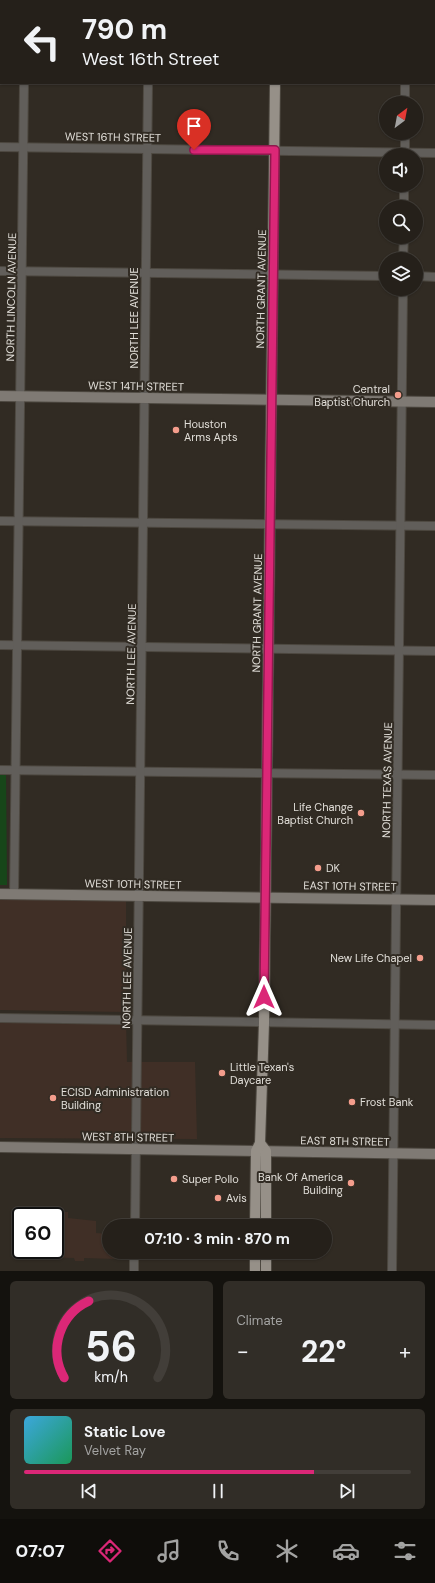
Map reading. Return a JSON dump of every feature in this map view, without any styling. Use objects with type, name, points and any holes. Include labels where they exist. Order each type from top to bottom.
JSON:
[{"type":"main road","name":"NORTH GRANT AVENUE","points":[[255,1219],[260,1148],[264,1023],[275,84]]},
{"type":"main road","name":"NORTH GRANT AVENUE","points":[[260,1148],[265,1219]]},
{"type":"main road","points":[[255,1259],[255,1271]]},
{"type":"main road","points":[[266,1259],[266,1271]]},
{"type":"street","name":"NORTH LINCOLN AVENUE","points":[[14,894],[24,84]]},
{"type":"street","name":"NORTH LEE AVENUE","points":[[135,1219],[148,84]]},
{"type":"street","points":[[405,84],[405,96]]},
{"type":"street","name":"WEST 16TH STREET","points":[[0,147],[275,150],[379,153]]},
{"type":"street","name":"WEST 16TH STREET","points":[[423,153],[435,152]]},
{"type":"street","points":[[0,271],[379,276]]},
{"type":"street","points":[[423,276],[435,277]]},
{"type":"street","name":"NORTH TEXAS AVENUE","points":[[392,1271],[403,296]]},
{"type":"street","name":"WEST 14TH STREET","points":[[0,396],[435,402]]},
{"type":"street","points":[[0,521],[435,526]]},
{"type":"street","points":[[0,645],[435,651]]},
{"type":"street","points":[[0,770],[435,775]]},
{"type":"street","name":"WEST 10TH STREET","points":[[0,894],[139,897],[265,897]]},
{"type":"street","name":"EAST 10TH STREET","points":[[265,897],[435,900]]},
{"type":"street","points":[[0,1018],[435,1025]]},
{"type":"street","name":"WEST 8TH STREET","points":[[0,1147],[136,1149],[260,1148]]},
{"type":"street","name":"EAST 8TH STREET","points":[[260,1148],[393,1154],[435,1154]]},
{"type":"street","points":[[134,1259],[134,1271]]},
{"type":"shaded area","points":[[0,898],[126,900],[126,1012],[0,1010]]},
{"type":"shaded area","points":[[0,1021],[126,1022],[127,1062],[195,1062],[197,1139],[0,1138]]},
{"type":"shaded area","points":[[64,1212],[68,1212],[68,1218],[96,1221],[96,1233],[102,1233],[102,1259],[84,1258],[84,1261],[75,1261],[74,1258],[64,1258]]},
{"type":"green space","points":[[0,772],[6,772],[7,885],[0,885]]},
{"type":"place","name":"Central Baptist Church","points":[[398,395]]},
{"type":"place","name":"Houston Arms Apts","points":[[176,430]]},
{"type":"place","name":"Life Change Baptist Church","points":[[361,813]]},
{"type":"place","name":"DK","points":[[318,868]]},
{"type":"place","name":"New Life Chapel","points":[[420,958]]},
{"type":"place","name":"Little Texan's Daycare","points":[[222,1073]]},
{"type":"place","name":"ECISD Administration Building","points":[[53,1098]]},
{"type":"place","name":"Frost Bank","points":[[352,1102]]},
{"type":"place","name":"Super Pollo","points":[[174,1179]]},
{"type":"place","name":"Bank Of America Building","points":[[351,1183]]},
{"type":"place","name":"Avis","points":[[218,1198]]},
{"type":"route","points":[[194,150],[275,150],[264,997]]}]
